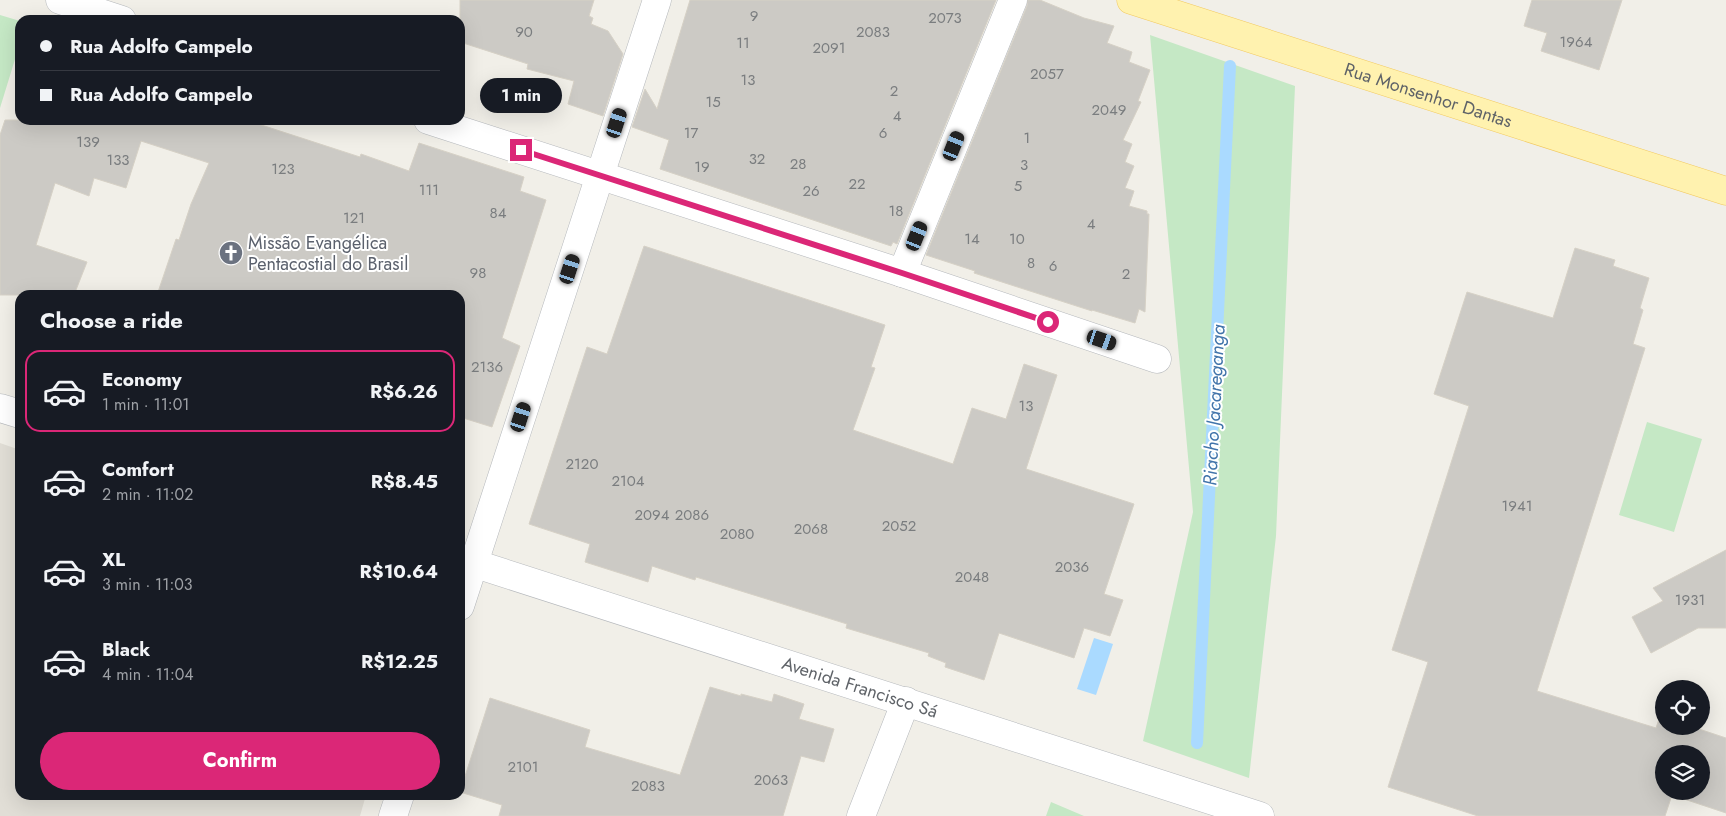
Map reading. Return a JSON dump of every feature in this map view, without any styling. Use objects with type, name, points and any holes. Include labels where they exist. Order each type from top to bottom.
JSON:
[{"type":"main road","name":"Rua Monsenhor Dantas","points":[[1131,0],[1726,191]]},
{"type":"street","points":[[60,0],[106,15]]},
{"type":"street","points":[[465,574],[467,561],[600,176],[657,0]]},
{"type":"street","points":[[902,273],[1013,0]]},
{"type":"street","points":[[443,125],[902,273],[1157,359]]},
{"type":"street","points":[[0,408],[15,412]]},
{"type":"street","name":"Avenida Francisco Sá","points":[[467,561],[1260,816]]},
{"type":"street","points":[[862,816],[906,702]]},
{"type":"street","points":[[393,816],[398,800]]},
{"type":"shaded area","points":[[0,443],[15,448],[15,800],[365,800],[360,816],[0,816]]},
{"type":"green space","points":[[0,15],[15,20],[15,59],[0,108]]},
{"type":"green space","points":[[1150,35],[1295,86],[1276,536],[1249,778],[1143,741],[1193,512]]},
{"type":"green space","points":[[1647,422],[1702,439],[1674,532],[1619,515]]},
{"type":"green space","points":[[1051,802],[1084,816],[1046,816]]},
{"type":"water","points":[[1094,638],[1113,644],[1096,695],[1077,689]]},
{"type":"building","points":[[460,0],[594,0],[589,16],[593,18],[591,24],[608,31],[623,54],[603,116],[568,104],[574,81],[527,69],[528,64],[465,44],[465,15],[460,15]]},
{"type":"building","points":[[690,0],[996,0],[897,244],[893,242],[891,246],[660,169],[669,140],[632,127],[645,89],[657,109]]},
{"type":"building","points":[[1028,0],[1040,0],[1084,18],[1114,26],[1107,43],[1132,52],[1129,62],[1150,70],[1138,101],[1141,102],[1123,140],[1132,144],[1125,162],[1134,166],[1125,188],[1134,191],[1129,206],[1147,211],[1147,214],[1149,214],[1145,312],[1139,309],[1135,323],[974,273],[975,271],[926,255]]},
{"type":"building","points":[[1532,0],[1622,0],[1599,70],[1541,51],[1547,33],[1524,26]]},
{"type":"building","points":[[5,120],[15,120],[15,125],[261,125],[360,157],[361,154],[409,171],[419,143],[524,177],[520,191],[546,200],[502,338],[520,346],[492,427],[465,419],[465,290],[159,290],[176,239],[179,240],[191,204],[209,163],[141,141],[126,188],[94,178],[89,196],[55,183],[36,245],[87,262],[76,290],[15,290],[15,295],[0,295],[0,135]]},
{"type":"building","points":[[644,246],[885,325],[871,367],[875,368],[853,430],[953,464],[972,408],[1006,419],[1024,364],[1057,375],[1026,469],[1134,504],[1104,594],[1123,600],[1110,636],[1084,628],[1074,658],[999,633],[984,680],[945,667],[946,663],[928,656],[929,653],[846,628],[847,624],[696,577],[695,580],[652,566],[648,582],[585,562],[590,544],[529,524],[587,347],[607,354]]},
{"type":"building","points":[[1575,248],[1615,260],[1613,266],[1649,278],[1640,308],[1643,310],[1633,344],[1645,348],[1537,691],[1655,728],[1655,735],[1710,735],[1710,733],[1726,738],[1726,813],[1687,800],[1710,800],[1710,745],[1655,745],[1655,800],[1670,800],[1665,816],[1478,816],[1388,787],[1428,662],[1392,650],[1469,406],[1434,394],[1467,292],[1553,318]]},
{"type":"building","points":[[1726,550],[1726,628],[1698,628],[1651,653],[1632,617],[1663,601],[1653,588]]},
{"type":"building","points":[[710,687],[772,702],[774,694],[804,704],[799,719],[834,729],[824,762],[801,756],[783,816],[499,816],[502,805],[465,794],[465,776],[490,698],[590,730],[585,747],[680,775]]},
{"type":"waterway","name":"Riacho Jacareganga","points":[[1197,743],[1230,66]]},
{"type":"place","name":"Missão Evangélica Pentacostial do Brasil","points":[[231,253]]},
{"type":"route","points":[[521,150],[1048,322]]}]
